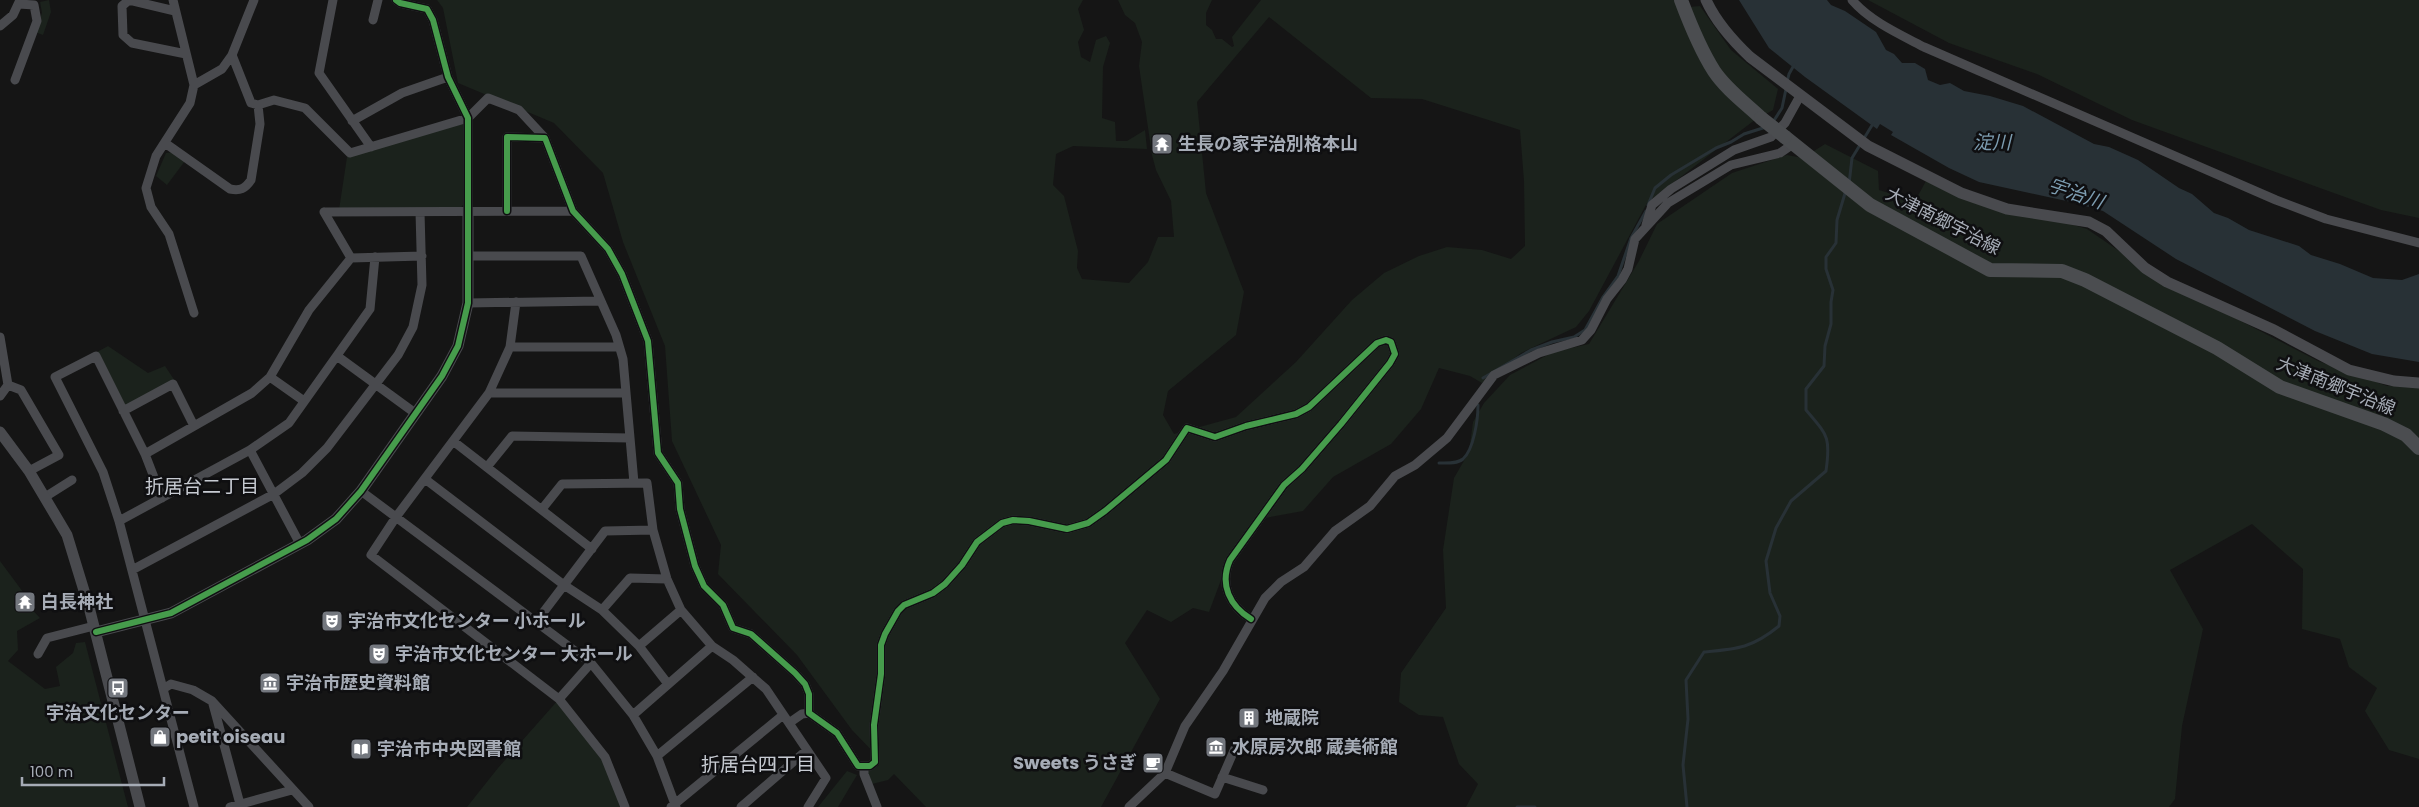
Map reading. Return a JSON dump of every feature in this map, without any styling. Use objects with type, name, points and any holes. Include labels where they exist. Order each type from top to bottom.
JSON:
[{"type":"main road","name":"大津南郷宇治線","points":[[1681,0],[1693,30],[1714,71],[1728,88],[1761,118],[1860,197],[1897,221],[1990,270],[2062,271],[2085,280],[2218,348],[2280,387],[2384,424],[2406,435],[2419,448]]},
{"type":"street","points":[[175,11],[129,0],[122,6],[123,36],[132,43],[186,54]]},
{"type":"street","points":[[173,0],[194,85],[190,103],[156,156],[146,188],[151,207],[169,234],[194,313]]},
{"type":"street","points":[[194,85],[222,70],[232,55],[254,0]]},
{"type":"street","points":[[333,0],[319,73],[370,147]]},
{"type":"street","points":[[373,20],[378,0]]},
{"type":"street","points":[[38,654],[47,638],[172,613],[300,544],[336,519],[361,491],[442,376],[458,346],[468,303],[468,118],[448,77],[433,20],[427,9],[400,3],[396,0]]},
{"type":"street","points":[[1706,0],[1712,12],[1733,41],[1779,80],[1868,146],[1961,193],[2007,209],[2088,222],[2106,231],[2145,268],[2167,282],[2274,330],[2349,370],[2394,381],[2419,383]]},
{"type":"street","points":[[1852,0],[1859,8],[1889,28],[1924,47],[2276,200],[2326,219],[2419,243]]},
{"type":"street","points":[[0,26],[13,15],[20,2],[34,5],[38,21],[15,80]]},
{"type":"street","points":[[232,55],[251,103],[258,105],[274,100],[305,108],[350,153],[468,118],[488,98],[519,110],[545,138],[573,212],[608,248],[622,274],[648,341],[658,453],[678,483],[680,509],[696,566],[704,586],[723,605],[733,628],[751,634],[805,684],[809,694],[809,713]]},
{"type":"street","points":[[352,120],[402,93],[448,77]]},
{"type":"street","points":[[1646,226],[1652,204],[1671,189],[1734,150],[1763,141],[1776,134],[1785,123],[1796,93]]},
{"type":"street","points":[[165,143],[230,189],[238,191],[246,188],[251,180],[260,124],[258,105]]},
{"type":"street","points":[[507,211],[507,137],[545,138]]},
{"type":"street","points":[[1129,807],[1165,773],[1185,726],[1223,671],[1251,619],[1265,598],[1281,582],[1304,567],[1335,531],[1370,506],[1395,476],[1415,465],[1447,438],[1494,375],[1539,353],[1582,340],[1591,330],[1607,299],[1628,269],[1636,239],[1668,203],[1732,166],[1780,153],[1789,141]]},
{"type":"street","points":[[351,258],[324,212],[573,212]]},
{"type":"street","points":[[132,570],[274,494],[302,473],[327,448],[398,355],[413,327],[422,285],[420,212]]},
{"type":"street","points":[[145,454],[252,393],[270,377],[309,310],[351,258],[422,256]]},
{"type":"street","points":[[468,256],[581,256],[620,347],[623,359],[634,483]]},
{"type":"street","points":[[119,521],[250,450],[289,423],[370,309],[376,257]]},
{"type":"street","points":[[468,303],[600,301]]},
{"type":"street","points":[[516,302],[510,347],[489,393],[396,517],[372,555],[559,699],[605,756],[625,807]]},
{"type":"street","points":[[0,337],[8,385],[0,396]]},
{"type":"street","points":[[788,723],[802,714],[809,713],[837,733],[858,766],[864,767],[875,762],[874,724],[881,674],[881,645],[885,634],[904,605],[933,593],[945,584],[984,535],[1002,523],[1013,520],[1067,529],[1088,522],[1105,511],[1166,460],[1187,428],[1215,437],[1246,426],[1296,414],[1309,407],[1377,343],[1386,340],[1391,342],[1395,347],[1395,354],[1390,363],[1302,469],[1284,485],[1230,560],[1226,569],[1228,598],[1238,611],[1251,619]]},
{"type":"street","points":[[510,347],[620,347]]},
{"type":"street","points":[[162,498],[145,454],[96,356],[55,377],[102,472],[119,521],[194,807]]},
{"type":"street","points":[[337,356],[416,413]]},
{"type":"street","points":[[270,377],[304,401]]},
{"type":"street","points":[[123,411],[173,384],[194,426]]},
{"type":"street","points":[[8,385],[21,390],[59,455],[29,471]]},
{"type":"street","points":[[489,393],[626,393]]},
{"type":"street","points":[[0,432],[29,471],[67,535],[95,629],[140,807]]},
{"type":"street","points":[[486,467],[512,436],[630,438]]},
{"type":"street","points":[[453,441],[592,549]]},
{"type":"street","points":[[250,450],[300,544]]},
{"type":"street","points":[[425,479],[564,585],[602,610],[639,646],[668,684]]},
{"type":"street","points":[[45,498],[72,480]]},
{"type":"street","points":[[542,509],[562,484],[647,483],[653,530],[667,579],[681,610],[712,646],[766,689],[826,778],[808,807]]},
{"type":"street","points":[[361,491],[591,663],[633,715],[657,756],[674,806],[783,715]]},
{"type":"street","points":[[536,622],[606,531],[653,530]]},
{"type":"street","points":[[602,610],[630,578],[667,579]]},
{"type":"street","points":[[639,646],[681,610]]},
{"type":"street","points":[[633,715],[712,646]]},
{"type":"street","points":[[559,699],[591,663]]},
{"type":"street","points":[[657,756],[753,677]]},
{"type":"street","points":[[163,689],[171,684],[193,690],[212,701],[309,807]]},
{"type":"street","points":[[212,701],[240,804]]},
{"type":"street","points":[[1165,773],[1215,794],[1236,746]]},
{"type":"street","points":[[741,807],[807,750]]},
{"type":"street","points":[[864,767],[864,774],[878,807]]},
{"type":"street","points":[[1222,777],[1263,790]]},
{"type":"street","points":[[230,807],[292,790]]},
{"type":"shaded area","points":[[49,0],[51,12],[43,35],[35,32],[42,13],[40,2]]},
{"type":"shaded area","points":[[437,0],[1083,0],[1078,9],[1084,30],[1078,42],[1081,57],[1090,62],[1096,40],[1106,36],[1110,43],[1103,67],[1102,118],[1115,122],[1116,141],[1127,141],[1145,130],[1147,149],[1073,146],[1056,154],[1053,185],[1064,196],[1078,251],[1077,268],[1082,279],[1129,283],[1148,262],[1158,237],[1174,237],[1171,201],[1156,170],[1152,155],[1139,66],[1142,42],[1135,23],[1125,15],[1118,0],[1212,0],[1206,13],[1206,25],[1212,30],[1216,39],[1222,39],[1232,47],[1234,46],[1232,37],[1261,0],[1674,0],[1678,8],[1700,6],[1731,50],[1778,89],[1773,110],[1752,122],[1647,203],[1589,311],[1576,327],[1521,353],[1482,383],[1470,376],[1439,368],[1421,409],[1391,444],[1333,477],[1303,511],[1254,520],[1224,562],[1221,580],[1209,612],[1193,608],[1171,622],[1147,610],[1125,643],[1160,699],[1101,807],[926,807],[894,774],[888,780],[872,784],[867,772],[879,765],[879,758],[852,730],[797,655],[718,574],[721,545],[672,441],[665,346],[623,242],[603,173],[554,123],[458,83],[443,8]],"holes":[[[1269,17],[1371,98],[1422,99],[1520,130],[1524,181],[1525,246],[1511,259],[1482,250],[1447,247],[1419,256],[1384,273],[1352,300],[1296,362],[1236,417],[1174,434],[1163,415],[1168,391],[1236,335],[1244,292],[1206,193],[1197,102]]]},
{"type":"shaded area","points":[[1868,0],[2419,0],[2419,218],[2381,210],[2132,120],[2037,74],[1949,43]]},
{"type":"shaded area","points":[[465,122],[463,205],[460,209],[339,210],[347,157]]},
{"type":"shaded area","points":[[1825,144],[1878,171],[1879,190],[1915,201],[1926,181],[2087,229],[2160,279],[2318,361],[2387,386],[2419,384],[2419,759],[2389,750],[2365,711],[2377,688],[2349,667],[2340,639],[2302,629],[2303,569],[2252,524],[2170,570],[2203,629],[2182,726],[2175,799],[2169,807],[1466,807],[1478,784],[1459,764],[1443,717],[1419,715],[1399,702],[1401,673],[1446,608],[1443,550],[1454,478],[1469,452],[1473,422],[1484,403],[1510,375],[1553,352],[1589,344],[1639,261],[1657,224],[1732,173],[1787,155],[1803,158]]},
{"type":"shaded area","points":[[173,152],[185,161],[167,185],[156,176],[166,153]]},
{"type":"shaded area","points":[[108,346],[148,373],[165,366],[175,381],[125,406],[97,352]]},
{"type":"shaded area","points":[[0,561],[23,592],[25,602],[40,618],[17,631],[18,650],[8,661],[45,689],[60,686],[56,667],[73,653],[76,643],[85,642],[128,807],[0,807]]},
{"type":"shaded area","points":[[559,699],[605,757],[625,807],[467,807],[498,768]]},
{"type":"shaded area","points":[[847,771],[857,775],[838,807],[818,807]]},
{"type":"water","name":"淀川","points":[[1739,0],[1827,0],[1831,5],[1845,11],[1876,32],[1886,50],[1894,54],[1902,63],[1915,63],[1925,69],[1928,80],[1940,85],[1950,83],[1964,91],[1990,96],[2023,106],[2094,144],[2109,147],[2138,160],[2179,188],[2192,194],[2214,213],[2228,218],[2249,230],[2299,246],[2311,255],[2340,264],[2373,278],[2402,280],[2419,274],[2419,362],[2372,354],[2315,331],[2176,259],[2103,211],[1979,182],[1949,168],[1891,135],[1893,132],[1880,124],[1877,129],[1805,77],[1769,48]]},
{"type":"waterway","points":[[1787,82],[1794,65]]},
{"type":"waterway","points":[[1773,122],[1782,108],[1786,89]]},
{"type":"waterway","points":[[1849,184],[1852,158],[1874,122]]},
{"type":"waterway","points":[[1648,205],[1655,188],[1671,175],[1716,148],[1744,134],[1766,127]]},
{"type":"waterway","points":[[1687,807],[1683,765],[1688,719],[1686,680],[1704,652],[1744,646],[1761,639],[1779,626],[1780,616],[1770,593],[1766,561],[1776,528],[1791,501],[1826,471],[1828,450],[1826,437],[1819,425],[1806,410],[1806,389],[1824,366],[1825,346],[1831,324],[1833,290],[1826,269],[1826,257],[1836,243],[1837,220],[1846,190]]},
{"type":"waterway","points":[[1483,378],[1531,350],[1552,342],[1574,337],[1585,330],[1603,297],[1618,276],[1631,238],[1646,211]]},
{"type":"waterway","points":[[1439,463],[1458,462],[1467,454],[1475,433],[1478,405]]},
{"type":"waterway","points":[[1517,807],[1535,807]]},
{"type":"cycle path","points":[[96,632],[171,613],[307,540],[336,519],[361,491],[442,376],[458,346],[468,303],[468,118],[448,77],[433,20],[427,9],[400,3],[396,0]]},
{"type":"cycle path","points":[[507,211],[507,137],[545,138],[573,211],[608,249],[622,274],[648,341],[658,453],[678,483],[680,509],[695,566],[704,586],[723,605],[733,628],[751,634],[805,684],[809,694],[809,713],[837,733],[858,766],[870,766],[875,762],[874,725],[881,674],[881,645],[885,634],[898,611],[904,605],[933,593],[945,584],[962,565],[977,542],[1002,523],[1013,520],[1029,521],[1067,529],[1088,523],[1166,460],[1187,428],[1215,437],[1246,426],[1296,414],[1309,407],[1377,343],[1386,340],[1391,342],[1395,354],[1390,363],[1302,469],[1284,485],[1230,560],[1226,578],[1228,594],[1237,608],[1251,619]]},
{"type":"place","name":"生長の家宇治別格本山","points":[[1162,144]]},
{"type":"place","name":"白長神社","points":[[25,602]]},
{"type":"place","name":"宇治市文化センター 小ホール","points":[[332,621]]},
{"type":"place","name":"宇治市文化センター 大ホール","points":[[379,654]]},
{"type":"place","name":"宇治市歴史資料館","points":[[270,683]]},
{"type":"place","name":"宇治文化センター","points":[[118,688]]},
{"type":"place","name":"地蔵院","points":[[1249,718]]},
{"type":"place","name":"petit oiseau","points":[[160,737]]},
{"type":"place","name":"水原房次郎 蔵美術館","points":[[1216,747]]},
{"type":"place","name":"宇治市中央図書館","points":[[361,749]]},
{"type":"place","name":"Sweets うさぎ","points":[[1153,763]]},
{"type":"district","name":"折居台二丁目","points":[[202,486]]},
{"type":"district","name":"折居台四丁目","points":[[758,764]]},
{"type":"water label","name":"宇治川","points":[[2076,193]]}]
